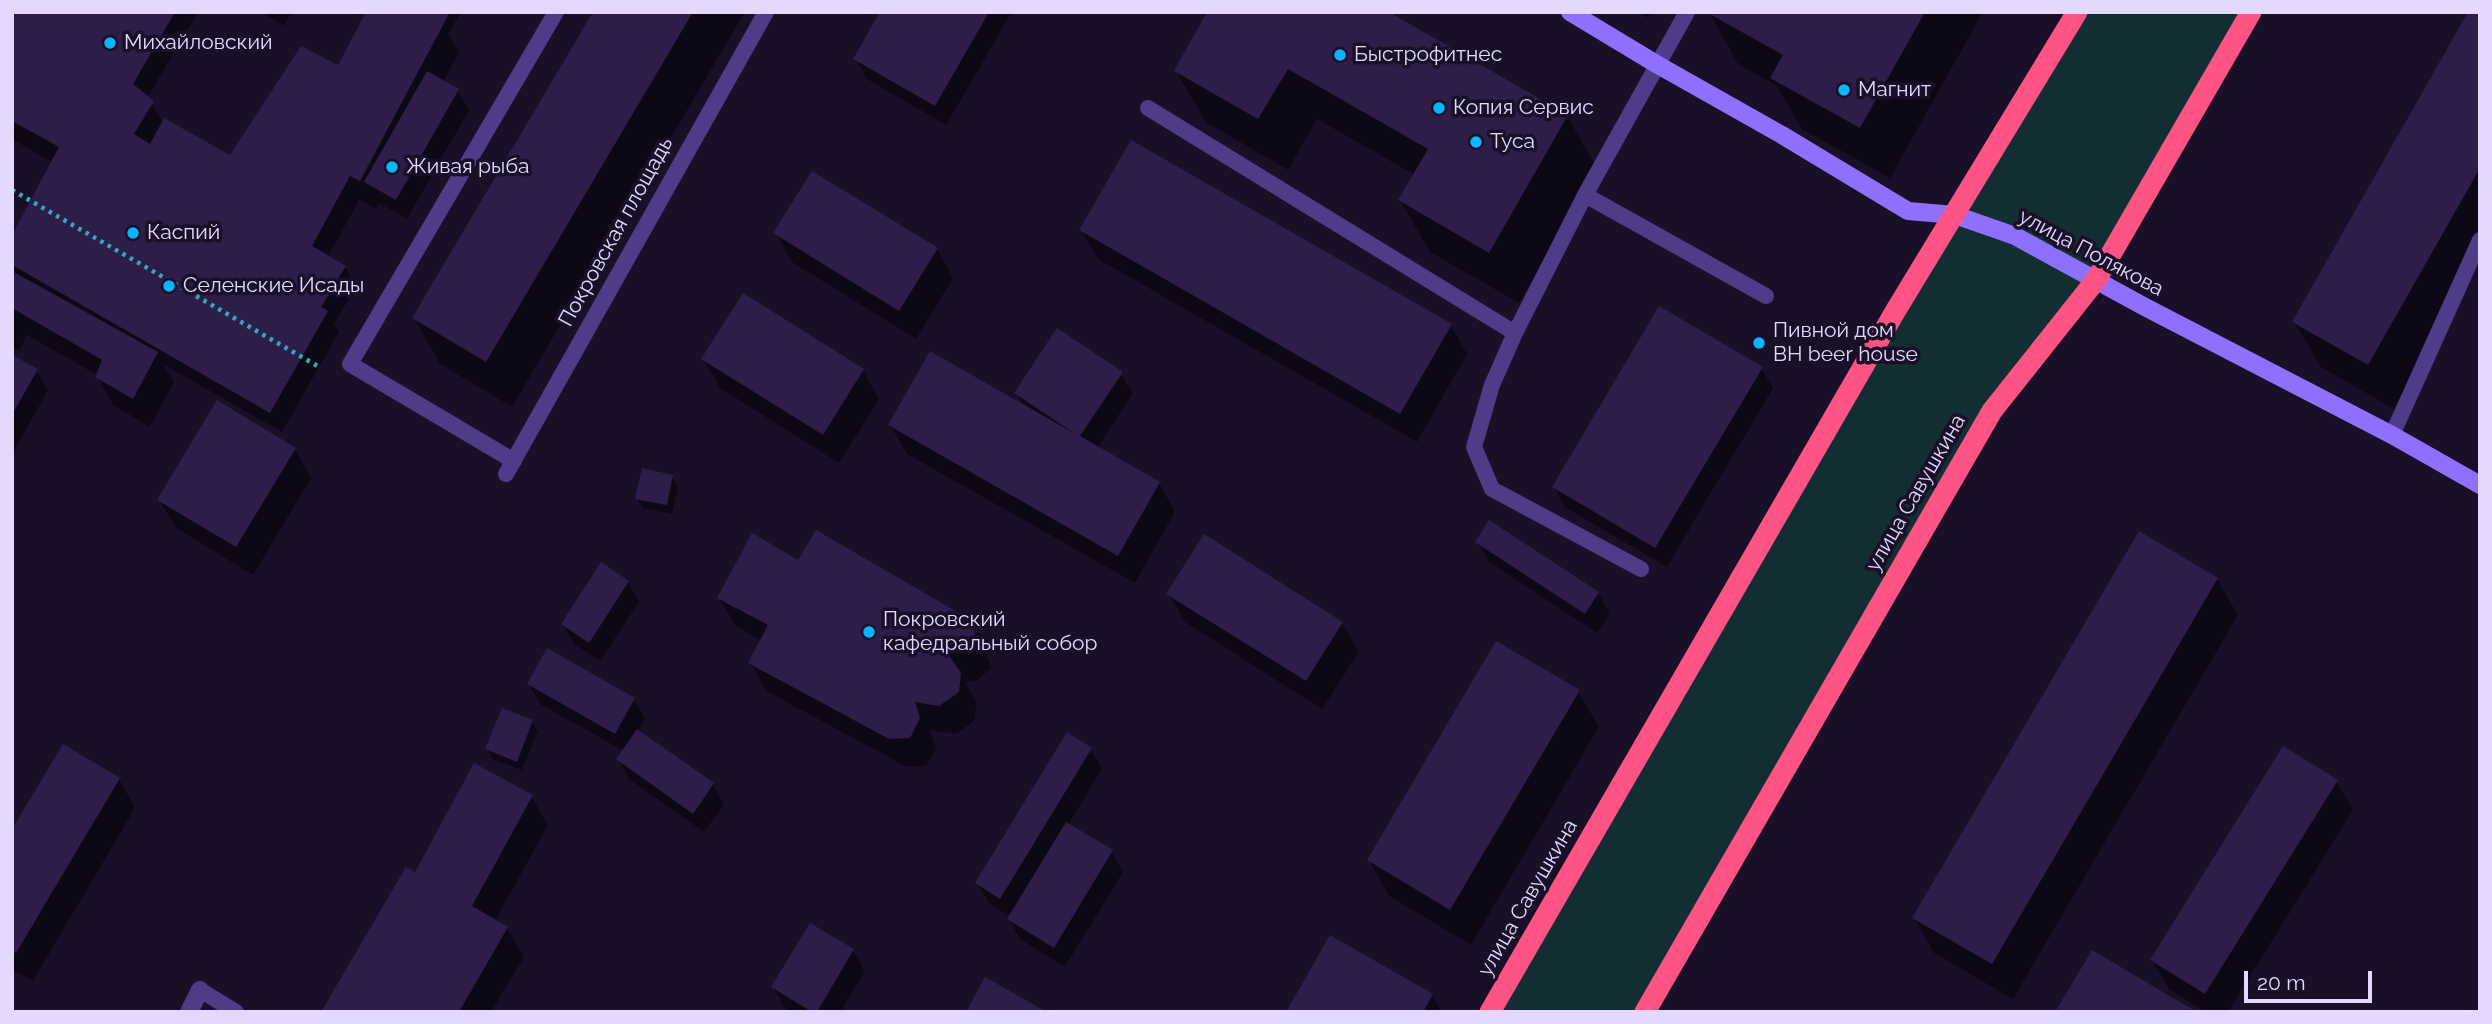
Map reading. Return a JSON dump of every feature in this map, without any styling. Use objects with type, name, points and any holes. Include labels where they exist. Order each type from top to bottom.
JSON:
[{"type":"highway","name":"улица Савушкина","points":[[1490,1012],[1875,346],[2077,12]]},
{"type":"highway","name":"улица Савушкина","points":[[1645,1012],[1992,411],[2096,280],[2251,12]]},
{"type":"street","name":"улица Полякова","points":[[1570,12],[1908,211],[1955,215],[2015,236],[2392,435],[2480,485]]},
{"type":"street","points":[[189,1012],[200,990]]},
{"type":"lane","name":"Покровская площадь","points":[[556,12],[350,364],[510,467],[766,12]]},
{"type":"lane","points":[[1640,569],[1492,489],[1475,447],[1492,386],[1515,333],[1585,195],[1687,12]]},
{"type":"lane","points":[[1148,108],[1515,333]]},
{"type":"lane","points":[[1585,195],[1766,296]]},
{"type":"lane","points":[[2392,435],[2480,240]]},
{"type":"lane","points":[[200,990],[236,1012]]},
{"type":"path","points":[[12,190],[332,374]]},
{"type":"green space","points":[[2077,12],[2251,12],[2096,280],[1992,411],[1645,1012],[1490,1012]]},
{"type":"building","points":[[12,12],[175,12],[133,84],[154,101],[134,134],[150,144],[164,118],[230,155],[301,46],[338,65],[366,12],[450,12],[360,181],[350,176],[312,246],[346,266],[321,307],[328,311],[270,413],[12,265],[12,235],[59,147],[12,121]]},
{"type":"building","points":[[593,12],[693,12],[486,362],[412,318]]},
{"type":"building","points":[[880,12],[989,12],[935,106],[853,59]]},
{"type":"building","points":[[1207,12],[1389,12],[1568,115],[1489,253],[1398,200],[1428,149],[1288,69],[1258,119],[1174,71]]},
{"type":"building","points":[[1706,12],[1925,12],[1860,128],[1770,78],[1783,55]]},
{"type":"building","points":[[2468,12],[2480,12],[2480,168],[2368,365],[2292,322]]},
{"type":"building","points":[[427,71],[459,89],[396,200],[364,182]]},
{"type":"building","points":[[1131,140],[1452,324],[1400,414],[1079,230]]},
{"type":"building","points":[[812,171],[938,248],[899,311],[773,233]]},
{"type":"building","points":[[12,271],[158,352],[133,399],[95,377],[102,360],[12,308]]},
{"type":"building","points":[[743,293],[864,369],[823,435],[701,359]]},
{"type":"building","points":[[1659,306],[1763,367],[1655,548],[1552,487]]},
{"type":"building","points":[[1057,328],[1123,372],[1080,436],[1160,482],[1118,556],[888,425],[930,351],[1077,435],[1014,393]]},
{"type":"building","points":[[12,355],[38,369],[12,415]]},
{"type":"building","points":[[217,400],[296,448],[236,547],[157,500]]},
{"type":"building","points":[[642,468],[673,475],[667,505],[635,499]]},
{"type":"building","points":[[1489,520],[1599,592],[1585,614],[1475,542]]},
{"type":"building","name":"Покровский кафедральный собор","points":[[816,530],[971,620],[976,638],[962,652],[948,654],[961,673],[959,692],[939,706],[915,702],[920,718],[910,738],[889,739],[748,663],[768,625],[717,598],[752,533],[798,560]]},
{"type":"building","points":[[2139,531],[2218,578],[1992,964],[1912,918]]},
{"type":"building","points":[[1204,534],[1343,622],[1306,681],[1166,594]]},
{"type":"building","points":[[601,562],[629,581],[589,643],[561,624]]},
{"type":"building","points":[[1496,641],[1580,690],[1450,910],[1367,860]]},
{"type":"building","points":[[547,648],[635,698],[615,734],[527,684]]},
{"type":"building","points":[[502,708],[533,720],[517,762],[485,749]]},
{"type":"building","points":[[637,729],[714,783],[693,814],[616,759]]},
{"type":"building","points":[[1067,732],[1092,748],[1000,899],[975,883]]},
{"type":"building","points":[[63,744],[120,778],[16,953],[12,951],[12,829]]},
{"type":"building","points":[[2283,746],[2338,780],[2205,994],[2150,960]]},
{"type":"building","points":[[474,763],[533,795],[472,906],[508,927],[459,1012],[321,1012],[406,867],[415,872]]},
{"type":"building","points":[[1066,822],[1113,850],[1054,948],[1007,919]]},
{"type":"building","points":[[810,923],[854,949],[817,1012],[812,1012],[771,987]]},
{"type":"building","points":[[1330,935],[1433,994],[1423,1012],[1286,1012]]},
{"type":"building","points":[[2092,950],[2197,1012],[2055,1012]]},
{"type":"building","points":[[985,977],[1047,1012],[966,1012]]},
{"type":"place","name":"Михайловский","points":[[110,43]]},
{"type":"place","name":"Быстрофитнес","points":[[1340,55]]},
{"type":"place","name":"Магнит","points":[[1844,90]]},
{"type":"place","name":"Копия Сервис","points":[[1439,108]]},
{"type":"place","name":"Туса","points":[[1476,142]]},
{"type":"place","name":"Живая рыба","points":[[392,167]]},
{"type":"place","name":"Каспий","points":[[133,233]]},
{"type":"place","name":"Селенские Исады","points":[[169,286]]},
{"type":"place","name":"Пивной дом BH beer house","points":[[1759,343]]},
{"type":"place","name":"Покровский кафедральный собор","points":[[869,632]]}]
